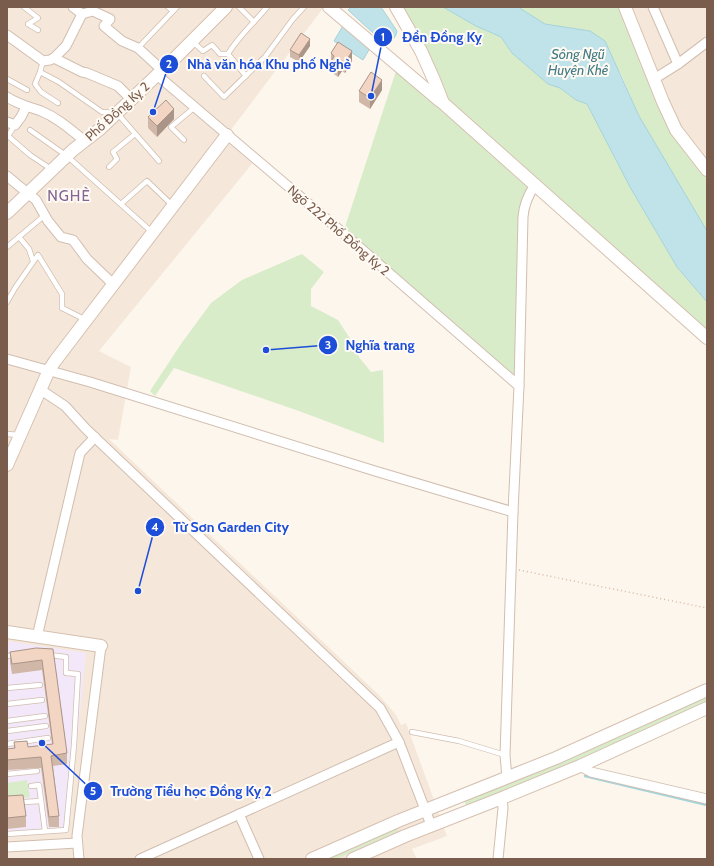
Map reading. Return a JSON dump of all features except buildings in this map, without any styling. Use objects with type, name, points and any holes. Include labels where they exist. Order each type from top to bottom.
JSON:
[{"type":"street","points":[[7,35],[44,61],[50,60],[66,46],[82,14],[73,7]]},
{"type":"street","name":"Phố Đồng Kỵ 2","points":[[8,211],[159,73],[226,7]]},
{"type":"street","points":[[329,7],[443,103],[707,338]]},
{"type":"street","points":[[396,7],[421,51],[443,103]]},
{"type":"street","points":[[625,7],[662,102],[676,130],[707,170]]},
{"type":"street","points":[[653,7],[678,64]]},
{"type":"street","name":"Ngõ 222 Phố Đồng Kỵ 2","points":[[82,14],[93,11],[110,20],[104,26],[122,41],[138,48],[159,73],[195,107],[519,386]]},
{"type":"street","points":[[654,79],[678,64],[707,42]]},
{"type":"street","points":[[54,58],[82,72],[118,86],[131,99]]},
{"type":"street","points":[[7,97],[17,104],[41,111],[64,124],[85,141]]},
{"type":"street","points":[[11,124],[21,117],[26,107]]},
{"type":"street","points":[[7,465],[49,370],[227,135]]},
{"type":"street","points":[[7,176],[36,200],[61,237],[74,240],[87,259],[113,284]]},
{"type":"street","points":[[507,778],[505,755],[513,512],[519,386],[522,217],[528,195],[535,185]]},
{"type":"street","points":[[7,359],[49,370],[513,512]]},
{"type":"street","points":[[41,390],[65,406],[95,437],[380,708],[399,742],[431,825]]},
{"type":"street","points":[[37,637],[80,453],[95,437]]},
{"type":"street","points":[[7,632],[101,646],[77,843],[79,859]]},
{"type":"street","points":[[312,859],[426,810],[556,758],[707,690]]},
{"type":"street","points":[[353,859],[431,825],[580,766],[707,708]]},
{"type":"street","points":[[140,859],[399,742]]},
{"type":"street","points":[[580,766],[591,772],[707,799]]},
{"type":"street","points":[[498,859],[503,808],[502,798]]},
{"type":"street","points":[[239,814],[259,859]]},
{"type":"street","points":[[7,847],[77,843]]},
{"type":"lane","points":[[24,7],[38,18],[28,24],[38,30]]},
{"type":"lane","points":[[138,48],[175,9],[168,7]]},
{"type":"lane","points":[[238,7],[254,22]]},
{"type":"lane","points":[[228,54],[236,41],[245,33],[267,7]]},
{"type":"lane","points":[[204,76],[224,98],[265,57],[293,19],[304,7]]},
{"type":"lane","points":[[192,41],[202,51],[212,45],[220,54],[228,54]]},
{"type":"lane","points":[[228,54],[246,76]]},
{"type":"lane","points":[[44,61],[35,84],[41,92],[58,103]]},
{"type":"lane","points":[[40,72],[59,82],[84,101],[102,112],[117,112],[159,161]]},
{"type":"lane","points":[[7,79],[27,90]]},
{"type":"lane","points":[[184,140],[171,127],[195,107]]},
{"type":"lane","points":[[11,124],[8,136],[30,155],[52,170]]},
{"type":"lane","points":[[30,130],[67,156],[153,233]]},
{"type":"lane","points":[[109,167],[117,159],[113,152],[135,134]]},
{"type":"lane","points":[[121,204],[147,181],[173,206]]},
{"type":"lane","points":[[7,247],[45,215]]},
{"type":"lane","points":[[19,236],[29,249],[33,261]]},
{"type":"lane","points":[[7,302],[38,255],[62,294],[62,308],[86,320]]},
{"type":"lane","points":[[7,434],[20,435]]},
{"type":"lane","points":[[7,656],[22,655]]},
{"type":"lane","points":[[7,834],[66,830],[74,745],[78,674],[66,673],[66,658],[45,655]]},
{"type":"lane","points":[[7,688],[40,685]]},
{"type":"lane","points":[[7,704],[42,700]]},
{"type":"lane","points":[[7,721],[45,716]]},
{"type":"lane","points":[[7,731],[46,726]]},
{"type":"lane","points":[[412,732],[459,741],[505,755]]},
{"type":"lane","points":[[7,744],[48,738]]},
{"type":"lane","points":[[7,774],[38,771]]},
{"type":"lane","points":[[31,786],[39,785],[45,831]]},
{"type":"lane","points":[[7,803],[41,800]]},
{"type":"path","points":[[512,568],[707,608]]},
{"type":"shaded area","points":[[7,7],[324,7],[227,135],[256,159],[99,351],[131,367],[118,440],[109,439],[379,695],[396,715],[401,725],[406,723],[447,836],[412,849],[417,859],[7,859]]},
{"type":"shaded area","points":[[616,7],[707,7],[707,181]]},
{"type":"shaded area","points":[[7,641],[86,653],[68,832],[7,837]]},
{"type":"green space","points":[[396,7],[443,7],[476,26],[501,37],[512,53],[548,84],[560,88],[576,100],[587,104],[630,187],[677,267],[707,302],[707,338],[535,185],[528,195],[519,386],[343,233],[398,65],[442,102]]},
{"type":"green space","points":[[518,7],[624,7],[663,102],[707,171],[707,231],[639,116],[621,74],[589,31],[545,24]]},
{"type":"green space","points":[[302,254],[324,272],[311,289],[311,306],[338,320],[351,340],[359,357],[371,372],[383,370],[384,443],[299,411],[174,368],[155,396],[150,391],[181,344],[211,303],[242,280]]},
{"type":"green space","points":[[707,696],[707,702],[592,754],[504,791],[467,805],[465,804],[466,800],[556,765]]},
{"type":"green space","points":[[27,780],[30,797],[7,800],[7,783]]},
{"type":"green space","points":[[398,827],[398,831],[336,859],[323,859]]},
{"type":"water","points":[[351,7],[381,7],[397,31],[394,38],[390,41],[383,42],[348,10]]},
{"type":"water","name":"Sông Ngũ Huyện Khê","points":[[443,7],[518,7],[545,24],[590,31],[605,41],[639,116],[707,231],[707,302],[677,267],[630,187],[587,104],[576,100],[560,88],[548,84],[512,53],[501,37],[476,26]]},
{"type":"water","points":[[344,24],[370,48],[363,60],[334,41]]},
{"type":"waterway","points":[[585,776],[707,805]]},
{"type":"place","name":"Đền Đồng Kỵ","points":[[371,96]]},
{"type":"place","name":"Nhà văn hóa Khu phố Nghè","points":[[153,112]]},
{"type":"place","name":"Nghĩa trang","points":[[266,350]]},
{"type":"place","name":"Từ Sơn Garden City","points":[[138,591]]},
{"type":"place","name":"Trường Tiểu học Đồng Kỵ 2","points":[[42,743]]},
{"type":"district","name":"NGHÈ","points":[[69,196]]}]
